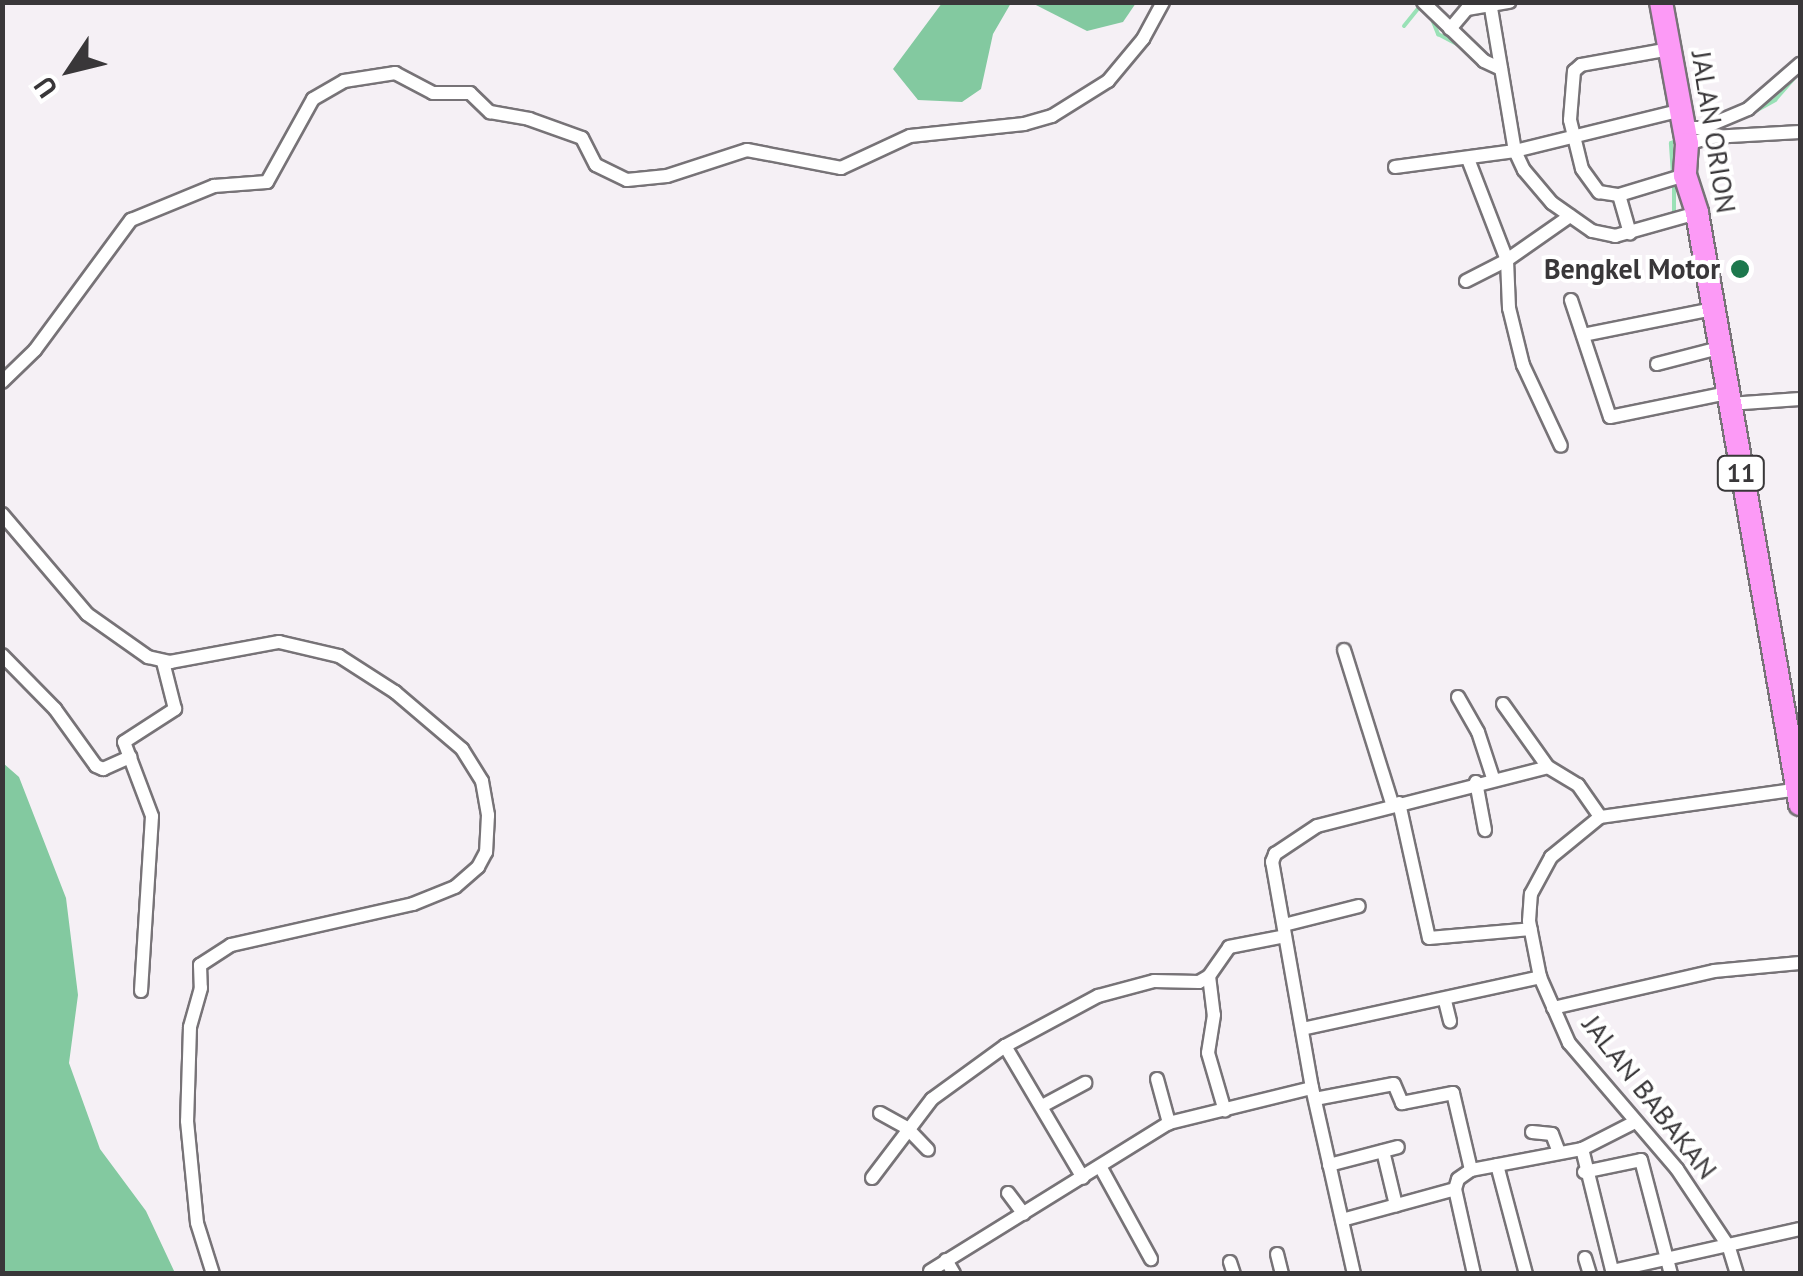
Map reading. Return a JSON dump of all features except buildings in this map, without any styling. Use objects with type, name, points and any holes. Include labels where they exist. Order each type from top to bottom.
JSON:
[{"type":"highway","name":"JALAN ORION","points":[[1661,2],[1685,131],[1685,176],[1698,213],[1800,797]]},
{"type":"street","points":[[2,382],[35,350],[130,220],[214,186],[267,182],[313,99],[344,81],[395,73],[434,93],[470,94],[490,112],[529,118],[582,138],[596,165],[627,180],[667,176],[748,150],[841,168],[910,136],[1024,124],[1052,116],[1108,80],[1143,40],[1164,2]]},
{"type":"street","points":[[1450,29],[1466,10],[1510,2]]},
{"type":"street","points":[[1426,5],[1484,61],[1501,70]]},
{"type":"street","points":[[1491,8],[1515,150],[1532,181],[1570,216],[1603,234],[1630,233],[1698,213]]},
{"type":"street","points":[[1670,49],[1581,65],[1574,71],[1569,98],[1574,136],[1590,182],[1600,192],[1618,195],[1685,176]]},
{"type":"street","points":[[1395,167],[1468,159],[1574,136],[1703,128],[1748,109],[1800,64]]},
{"type":"street","points":[[1685,131],[1712,137],[1800,132]]},
{"type":"street","points":[[1468,159],[1508,260],[1514,335],[1561,446]]},
{"type":"street","points":[[1618,195],[1630,233]]},
{"type":"street","points":[[1466,281],[1508,260],[1519,248],[1570,216]]},
{"type":"street","points":[[1571,300],[1610,417],[1728,398],[1800,399]]},
{"type":"street","points":[[1584,335],[1713,309]]},
{"type":"street","points":[[1657,364],[1719,348]]},
{"type":"street","points":[[2,514],[87,614],[113,635],[163,662],[279,642],[338,656],[395,692],[462,749],[482,781],[488,816],[486,852],[478,868],[438,896],[231,945],[200,965],[201,988],[190,1027],[186,1121],[197,1223],[213,1274]]},
{"type":"street","points":[[1344,650],[1395,803],[1429,938],[1531,929]]},
{"type":"street","points":[[2,655],[55,709],[96,766],[103,769],[130,758]]},
{"type":"street","points":[[141,991],[152,816],[125,740],[170,716],[174,709],[163,662]]},
{"type":"street","points":[[1458,697],[1478,732],[1492,778]]},
{"type":"street","points":[[1503,704],[1548,766],[1578,786],[1600,817],[1800,797]]},
{"type":"street","points":[[1354,1274],[1314,1094],[1272,862],[1275,854],[1317,826],[1548,766]]},
{"type":"street","points":[[1476,782],[1485,830]]},
{"type":"street","name":"JALAN BABAKAN","points":[[1600,817],[1568,840],[1545,866],[1532,894],[1531,929],[1540,978],[1569,1044],[1677,1169],[1729,1246],[1736,1274]]},
{"type":"street","points":[[872,1178],[907,1128],[950,1082],[1005,1046],[1098,996],[1154,982],[1200,982],[1210,976],[1229,947],[1360,906]]},
{"type":"street","points":[[1553,1008],[1714,972],[1800,962]]},
{"type":"street","points":[[1210,976],[1214,1016],[1208,1052],[1225,1111]]},
{"type":"street","points":[[1302,1029],[1540,978]]},
{"type":"street","points":[[1446,1001],[1450,1020]]},
{"type":"street","points":[[1005,1046],[1044,1105],[1083,1178]]},
{"type":"street","points":[[1157,1078],[1169,1124]]},
{"type":"street","points":[[1044,1105],[1086,1083]]},
{"type":"street","points":[[930,1271],[1169,1124],[1314,1094],[1394,1084],[1402,1103],[1453,1092],[1471,1170]]},
{"type":"street","points":[[880,1113],[907,1128],[928,1150]]},
{"type":"street","points":[[1474,1274],[1455,1189],[1458,1179],[1471,1170],[1582,1149],[1634,1122]]},
{"type":"street","points":[[1532,1132],[1552,1134],[1559,1152]]},
{"type":"street","points":[[1330,1164],[1398,1147]]},
{"type":"street","points":[[1582,1149],[1584,1172],[1612,1272],[1800,1229]]},
{"type":"street","points":[[1383,1151],[1396,1205]]},
{"type":"street","points":[[1584,1172],[1641,1160],[1671,1274]]},
{"type":"street","points":[[1497,1165],[1526,1274]]},
{"type":"street","points":[[1101,1168],[1151,1259]]},
{"type":"street","points":[[1342,1220],[1455,1189]]},
{"type":"street","points":[[1008,1192],[1024,1214]]},
{"type":"street","points":[[1276,1254],[1282,1274]]},
{"type":"street","points":[[1586,1258],[1590,1274]]},
{"type":"street","points":[[946,1260],[954,1274]]},
{"type":"green space","points":[[942,3],[1011,3],[993,34],[981,89],[962,102],[918,100],[893,69]]},
{"type":"green space","points":[[1032,3],[1136,3],[1123,22],[1087,31]]},
{"type":"green space","points":[[3,763],[19,777],[66,898],[78,995],[69,1063],[100,1149],[146,1211],[175,1273],[3,1273]]},
{"type":"waterway","points":[[1404,26],[1420,6]]},
{"type":"waterway","points":[[1430,14],[1438,34],[1459,45]]},
{"type":"waterway","points":[[1750,114],[1775,100],[1799,72]]},
{"type":"waterway","points":[[1673,174],[1671,143],[1676,141]]},
{"type":"waterway","points":[[1674,184],[1674,214]]},
{"type":"place","name":"Bengkel Motor","points":[[1740,269]]}]
